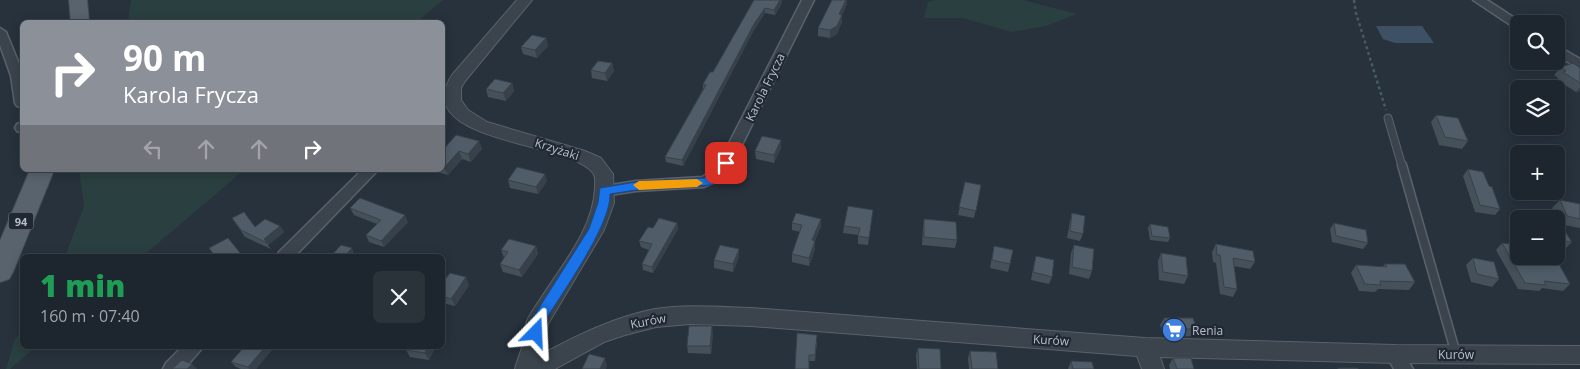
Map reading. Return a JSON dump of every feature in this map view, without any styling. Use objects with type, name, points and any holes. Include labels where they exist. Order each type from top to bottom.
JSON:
[{"type":"main road","points":[[78,0],[80,20]]},
{"type":"main road","name":"94","points":[[0,272],[41,172]]},
{"type":"street","name":"Krzyżaki","points":[[526,0],[458,79],[447,102],[481,126],[579,154],[595,163],[604,174],[604,203],[594,230],[537,323],[534,343],[526,369]]},
{"type":"street","name":"Karola Frycza","points":[[604,191],[636,186],[707,182],[716,177],[730,155],[808,0]]},
{"type":"street","points":[[1479,0],[1510,19]]},
{"type":"street","points":[[0,32],[7,45],[20,83]]},
{"type":"street","points":[[1565,55],[1580,65]]},
{"type":"street","points":[[287,254],[369,172]]},
{"type":"street","name":"Kurów","points":[[534,369],[596,336],[623,326],[656,318],[690,315],[751,317],[919,332],[1400,362],[1456,354],[1580,355]]},
{"type":"street","points":[[534,343],[557,356]]},
{"type":"street","points":[[1145,347],[1152,369]]},
{"type":"street","points":[[172,369],[192,349]]},
{"type":"lane","points":[[1388,118],[1456,354]]},
{"type":"path","points":[[1354,0],[1356,13],[1388,118]]},
{"type":"green space","points":[[131,0],[443,0],[419,20],[128,20]]},
{"type":"green space","points":[[935,0],[1023,0],[1077,14],[1046,26],[1012,32],[963,18],[924,18],[928,2]]},
{"type":"green space","points":[[79,172],[242,172],[145,254],[66,254],[84,206]]},
{"type":"green space","points":[[20,333],[20,349],[33,349],[10,369],[6,369],[15,339]]},
{"type":"water","points":[[1376,26],[1422,26],[1434,43],[1395,43],[1383,39]]},
{"type":"building","points":[[754,0],[780,0],[774,10],[765,8],[754,24],[682,160],[665,157],[706,85],[703,84],[710,72],[713,72]]},
{"type":"building","points":[[832,0],[846,0],[839,14],[842,15],[837,26],[830,30],[818,28]]},
{"type":"building","points":[[532,35],[546,38],[535,50],[521,47]]},
{"type":"building","points":[[598,61],[612,63],[605,73],[591,70]]},
{"type":"building","points":[[1573,63],[1580,68],[1580,83],[1563,72],[1566,71],[1565,66]]},
{"type":"building","points":[[495,79],[512,83],[503,93],[486,89]]},
{"type":"building","points":[[1436,115],[1458,118],[1468,141],[1445,137]]},
{"type":"building","points":[[456,135],[479,141],[468,154],[459,151],[445,167],[445,148]]},
{"type":"building","points":[[762,136],[781,140],[774,155],[755,151]]},
{"type":"building","points":[[517,167],[545,174],[536,187],[508,180]]},
{"type":"building","points":[[1468,169],[1483,172],[1489,186],[1492,187],[1500,209],[1480,205]]},
{"type":"building","points":[[965,182],[981,185],[976,211],[959,207]]},
{"type":"building","points":[[360,198],[405,215],[381,241],[366,235],[381,220],[350,208]]},
{"type":"building","points":[[1560,200],[1580,204],[1580,219],[1567,216]]},
{"type":"building","points":[[848,206],[873,210],[869,238],[858,236],[860,228],[844,226]]},
{"type":"building","points":[[244,212],[255,227],[265,219],[280,226],[264,239],[267,243],[241,230],[232,218]]},
{"type":"building","points":[[796,213],[821,219],[812,240],[815,241],[809,258],[792,254],[802,225],[792,223]]},
{"type":"building","points":[[1072,213],[1085,216],[1083,234],[1070,231]]},
{"type":"building","points":[[659,218],[677,223],[652,267],[642,264],[652,244],[639,241],[648,227],[653,228]]},
{"type":"building","points":[[924,219],[956,222],[957,240],[924,237]]},
{"type":"building","points":[[1334,223],[1366,230],[1368,243],[1336,236]]},
{"type":"building","points":[[1150,224],[1168,227],[1170,238],[1152,236]]},
{"type":"building","points":[[1565,232],[1572,242],[1565,241]]},
{"type":"building","points":[[228,238],[241,254],[214,254],[209,248]]},
{"type":"building","points":[[509,239],[536,246],[519,270],[500,264],[508,252],[501,250]]},
{"type":"building","points":[[1502,243],[1510,244],[1510,257]]},
{"type":"building","points":[[1216,244],[1253,251],[1255,262],[1233,258],[1237,289],[1224,287],[1220,255],[1217,255]]},
{"type":"building","points":[[341,245],[352,248],[347,254],[333,254]]},
{"type":"building","points":[[720,245],[739,249],[733,264],[714,260]]},
{"type":"building","points":[[1074,245],[1094,249],[1092,271],[1072,267]]},
{"type":"building","points":[[994,246],[1013,250],[1010,264],[992,260]]},
{"type":"building","points":[[1161,253],[1186,257],[1188,276],[1163,272]]},
{"type":"building","points":[[1036,256],[1054,260],[1052,277],[1033,272]]},
{"type":"building","points":[[1473,258],[1494,262],[1499,279],[1477,274]]},
{"type":"building","points":[[1385,264],[1405,264],[1415,282],[1380,281],[1381,285],[1365,284],[1356,265],[1387,267]]},
{"type":"building","points":[[1515,265],[1560,265],[1570,284],[1544,281],[1546,285],[1525,283]]},
{"type":"building","points":[[450,273],[466,277],[451,299],[445,297],[445,279]]},
{"type":"building","points":[[1164,318],[1193,318],[1197,329],[1168,329]]},
{"type":"building","points":[[689,326],[712,326],[710,346],[687,346]]},
{"type":"building","points":[[797,333],[817,335],[815,355],[809,355],[809,369],[795,369]]},
{"type":"building","points":[[918,348],[940,349],[941,369],[919,369]]},
{"type":"building","points":[[242,349],[263,349],[248,367],[231,362]]},
{"type":"building","points":[[406,349],[427,349],[425,353]]},
{"type":"building","points":[[970,351],[996,352],[998,369],[972,369]]},
{"type":"building","points":[[589,354],[605,358],[600,369],[582,369]]},
{"type":"building","points":[[1173,358],[1191,358],[1194,369],[1177,369]]},
{"type":"building","points":[[182,360],[192,364],[187,369],[172,369]]},
{"type":"building","points":[[1071,361],[1092,362],[1094,369],[1073,369]]},
{"type":"building","points":[[1358,368],[1358,369],[1338,369]]},
{"type":"slow traffic","points":[[639,185],[697,183]]},
{"type":"place","name":"Renia","points":[[1174,330]]},
{"type":"route","points":[[536,333],[537,323],[594,230],[604,203],[604,191],[636,186],[707,182],[716,177],[726,163]]}]
